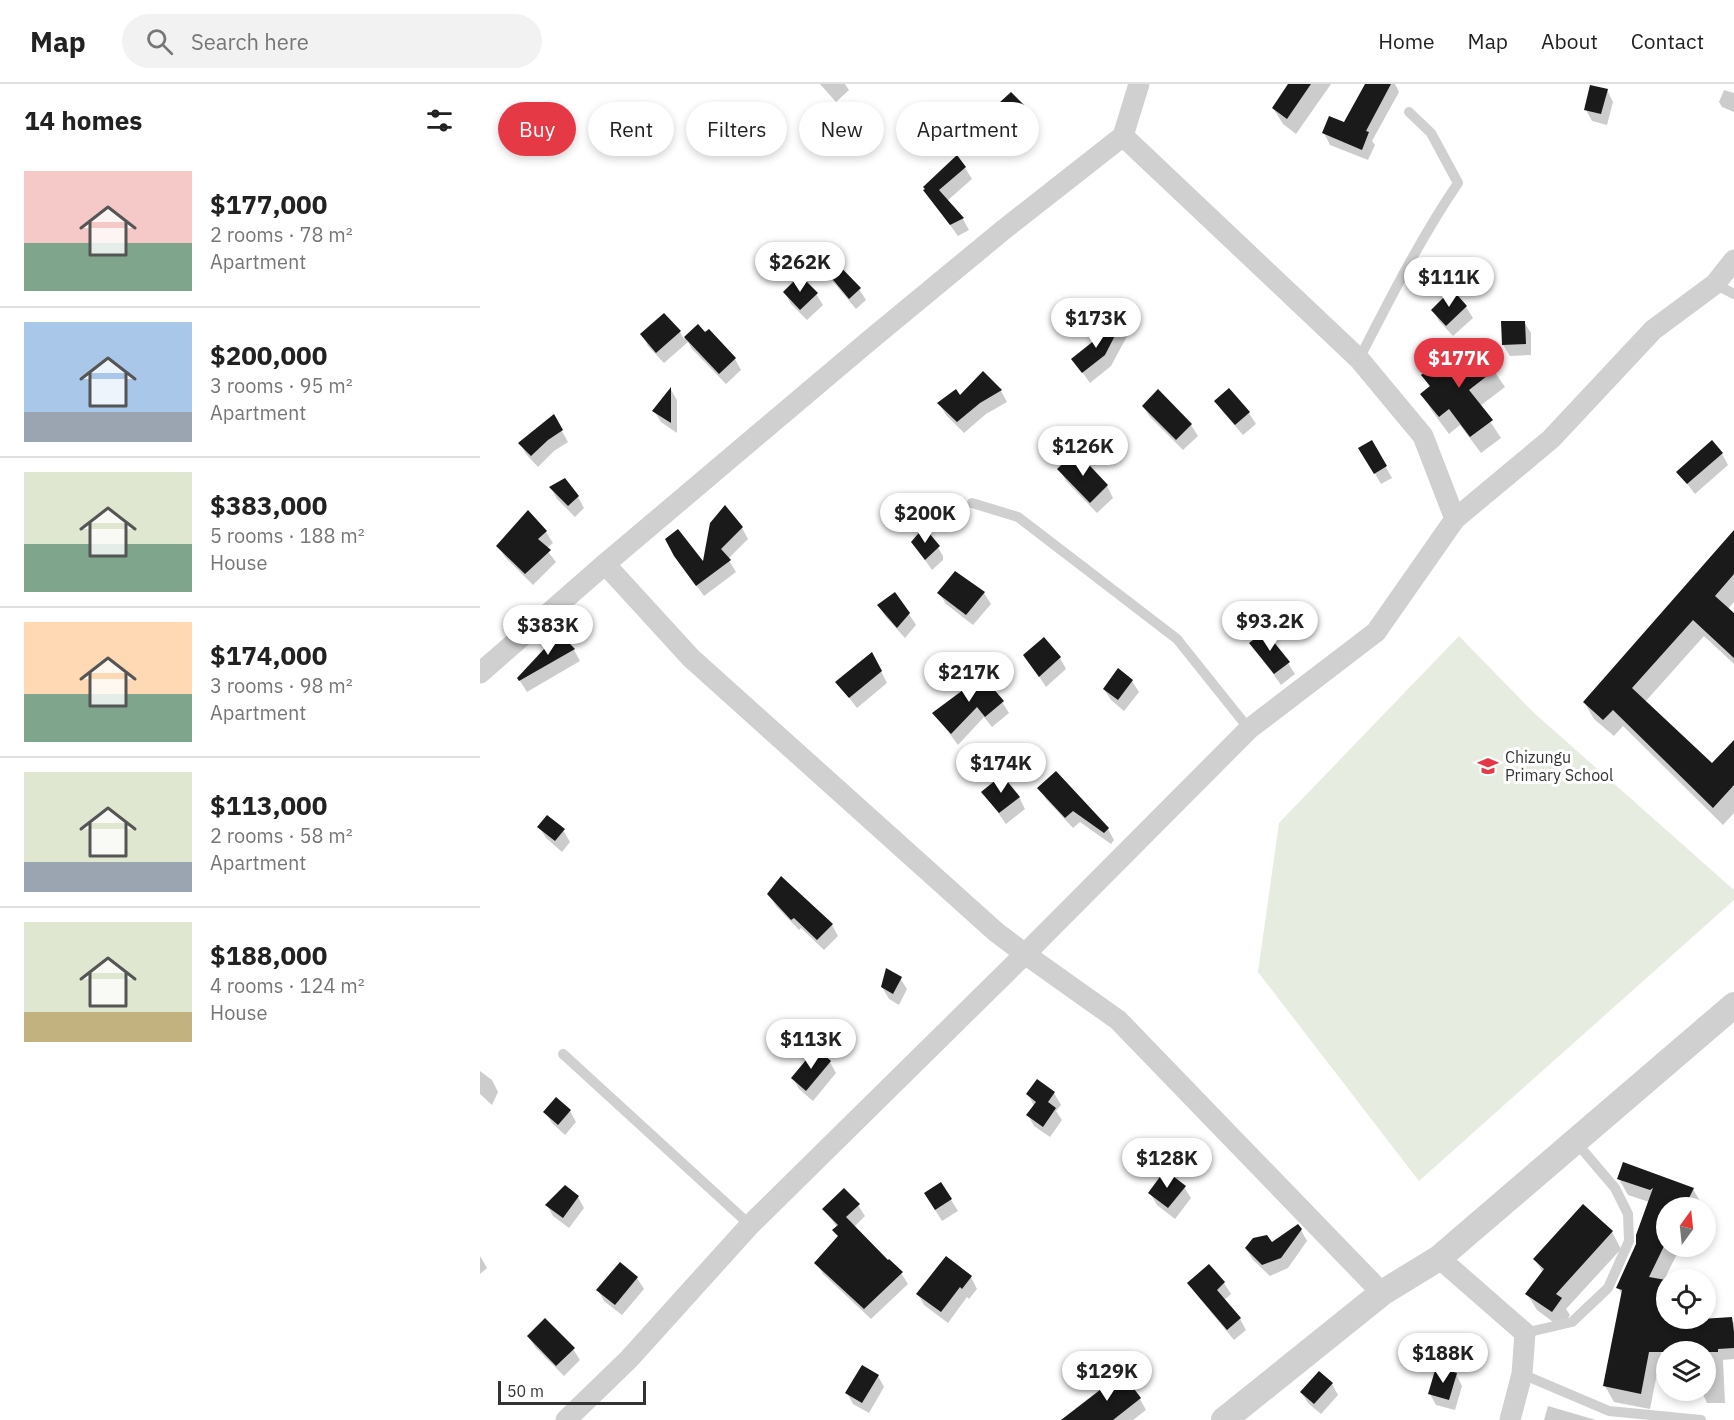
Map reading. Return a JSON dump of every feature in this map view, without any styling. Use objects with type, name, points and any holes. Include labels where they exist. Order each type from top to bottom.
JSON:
[{"type":"street","points":[[480,673],[870,340],[1002,231],[1123,136],[1139,84]]},
{"type":"street","points":[[1123,136],[1359,359],[1423,436],[1455,519]]},
{"type":"street","points":[[566,1420],[629,1359],[750,1225],[1249,729],[1377,632],[1455,519],[1551,440],[1653,330],[1716,284],[1734,260]]},
{"type":"street","points":[[605,564],[691,658],[996,933],[1118,1020],[1382,1293]]},
{"type":"street","points":[[1224,1420],[1382,1293],[1438,1258],[1733,1007]]},
{"type":"street","points":[[1438,1258],[1525,1333],[1522,1374],[1510,1420]]},
{"type":"lane","points":[[1359,359],[1408,265],[1458,183],[1431,133],[1409,112]]},
{"type":"lane","points":[[1716,284],[1734,294]]},
{"type":"lane","points":[[972,503],[1018,517],[1177,639],[1249,729]]},
{"type":"lane","points":[[563,1054],[750,1225]]},
{"type":"lane","points":[[1525,1333],[1572,1322],[1608,1288],[1629,1241],[1628,1214],[1615,1188],[1575,1141]]},
{"type":"lane","points":[[1522,1374],[1609,1411],[1701,1420]]},
{"type":"shaded area","points":[[1459,636],[1533,712],[1734,890],[1734,900],[1419,1181],[1258,972],[1279,823]]},
{"type":"building","points":[[1288,84],[1311,84],[1287,119],[1272,108]]},
{"type":"building","points":[[1365,84],[1391,84],[1366,131],[1369,132],[1362,150],[1322,133],[1329,116],[1344,122]]},
{"type":"building","points":[[1590,85],[1608,89],[1601,114],[1584,110]]},
{"type":"building","points":[[1011,92],[1021,102],[1000,102]]},
{"type":"building","points":[[958,156],[966,167],[939,190],[964,218],[950,225],[923,187]]},
{"type":"building","points":[[825,251],[861,288],[849,299],[816,259]]},
{"type":"building","points":[[800,275],[818,293],[800,310],[783,292]]},
{"type":"building","points":[[1452,289],[1467,306],[1446,326],[1431,310]]},
{"type":"building","points":[[664,313],[681,331],[656,353],[640,334]]},
{"type":"building","points":[[1125,316],[1105,355],[1082,373],[1071,359]]},
{"type":"building","points":[[1501,321],[1525,321],[1526,344],[1502,345]]},
{"type":"building","points":[[698,324],[705,332],[709,329],[736,358],[719,374],[684,337]]},
{"type":"building","points":[[1477,344],[1496,369],[1469,390],[1493,420],[1470,437],[1449,409],[1439,417],[1420,394],[1430,386],[1421,375],[1441,359],[1447,367]]},
{"type":"building","points":[[983,371],[1002,390],[980,403],[957,422],[937,403],[956,389],[960,395]]},
{"type":"building","points":[[671,387],[671,423],[652,411]]},
{"type":"building","points":[[1229,388],[1250,412],[1235,425],[1214,401]]},
{"type":"building","points":[[1158,389],[1192,424],[1176,440],[1142,406]]},
{"type":"building","points":[[554,414],[563,430],[531,456],[518,443]]},
{"type":"building","points":[[1372,440],[1387,466],[1374,474],[1358,448]]},
{"type":"building","points":[[1712,440],[1723,453],[1687,484],[1676,472]]},
{"type":"building","points":[[1076,451],[1108,485],[1090,503],[1057,469]]},
{"type":"building","points":[[565,478],[579,496],[568,506],[549,487]]},
{"type":"building","points":[[725,505],[743,527],[721,549],[731,560],[696,586],[674,556],[665,539],[678,529],[703,561],[710,523]]},
{"type":"building","points":[[528,510],[547,531],[538,539],[551,550],[525,574],[496,546]]},
{"type":"building","points":[[924,527],[940,546],[925,560],[911,542]]},
{"type":"building","points":[[1734,530],[1734,574],[1715,596],[1734,613],[1734,658],[1693,620],[1632,688],[1712,763],[1734,740],[1734,785],[1713,808],[1613,710],[1603,720],[1583,702]]},
{"type":"building","points":[[955,571],[985,592],[966,615],[937,593]]},
{"type":"building","points":[[895,592],[910,613],[897,628],[877,605]]},
{"type":"building","points":[[1265,631],[1290,662],[1274,674],[1249,643]]},
{"type":"building","points":[[559,633],[575,649],[519,681],[517,678]]},
{"type":"building","points":[[1044,637],[1061,657],[1039,677],[1023,655]]},
{"type":"building","points":[[872,652],[882,671],[849,698],[835,682]]},
{"type":"building","points":[[1118,668],[1133,680],[1118,700],[1103,689]]},
{"type":"building","points":[[980,673],[1004,701],[985,717],[977,707],[951,734],[932,713],[963,690],[961,688]]},
{"type":"building","points":[[1056,771],[1109,828],[1104,833],[1073,811],[1065,818],[1037,788]]},
{"type":"building","points":[[1002,775],[1020,797],[999,813],[981,792]]},
{"type":"building","points":[[547,815],[565,829],[555,841],[537,827]]},
{"type":"building","points":[[781,876],[833,924],[817,940],[794,918],[791,920],[767,894]]},
{"type":"building","points":[[886,968],[902,977],[893,994],[881,987]]},
{"type":"building","points":[[816,1048],[831,1061],[806,1091],[791,1078]]},
{"type":"building","points":[[1037,1079],[1055,1092],[1048,1102],[1056,1108],[1043,1127],[1026,1115],[1036,1102],[1026,1094]]},
{"type":"building","points":[[556,1097],[571,1110],[558,1125],[543,1112]]},
{"type":"building","points":[[1623,1162],[1694,1188],[1690,1197],[1656,1197],[1656,1257],[1659,1257],[1649,1277],[1656,1278],[1656,1329],[1716,1329],[1716,1318],[1732,1317],[1734,1332],[1734,1348],[1718,1349],[1718,1352],[1716,1352],[1716,1341],[1656,1341],[1656,1352],[1649,1352],[1641,1394],[1603,1386],[1622,1290],[1616,1288],[1636,1244],[1636,1235],[1653,1188],[1650,1190],[1617,1179]]},
{"type":"building","points":[[1165,1170],[1186,1186],[1168,1208],[1148,1193]]},
{"type":"building","points":[[941,1182],[952,1199],[935,1210],[924,1193]]},
{"type":"building","points":[[565,1185],[579,1196],[563,1218],[545,1205]]},
{"type":"building","points":[[844,1188],[860,1204],[846,1217],[903,1272],[864,1309],[814,1263],[838,1236],[832,1230],[838,1225],[822,1209]]},
{"type":"building","points":[[1583,1204],[1613,1231],[1556,1294],[1562,1298],[1552,1312],[1525,1294],[1544,1269],[1533,1259]]},
{"type":"building","points":[[1298,1224],[1302,1229],[1281,1258],[1262,1265],[1245,1248],[1253,1238],[1267,1235],[1272,1242]]},
{"type":"building","points":[[946,1256],[972,1276],[962,1289],[960,1287],[941,1312],[916,1294]]},
{"type":"building","points":[[620,1262],[638,1277],[615,1305],[596,1290]]},
{"type":"building","points":[[1209,1264],[1225,1282],[1217,1290],[1241,1318],[1227,1330],[1187,1283]]},
{"type":"building","points":[[545,1318],[575,1348],[556,1366],[527,1336]]},
{"type":"building","points":[[862,1365],[879,1375],[862,1403],[845,1393]]},
{"type":"building","points":[[1436,1367],[1457,1373],[1449,1400],[1428,1394]]},
{"type":"building","points":[[1319,1371],[1333,1383],[1314,1404],[1300,1392]]},
{"type":"building","points":[[1122,1373],[1141,1398],[1113,1420],[1061,1420]]},
{"type":"place","name":"Chizungu Primary School","points":[[1488,766]]}]
